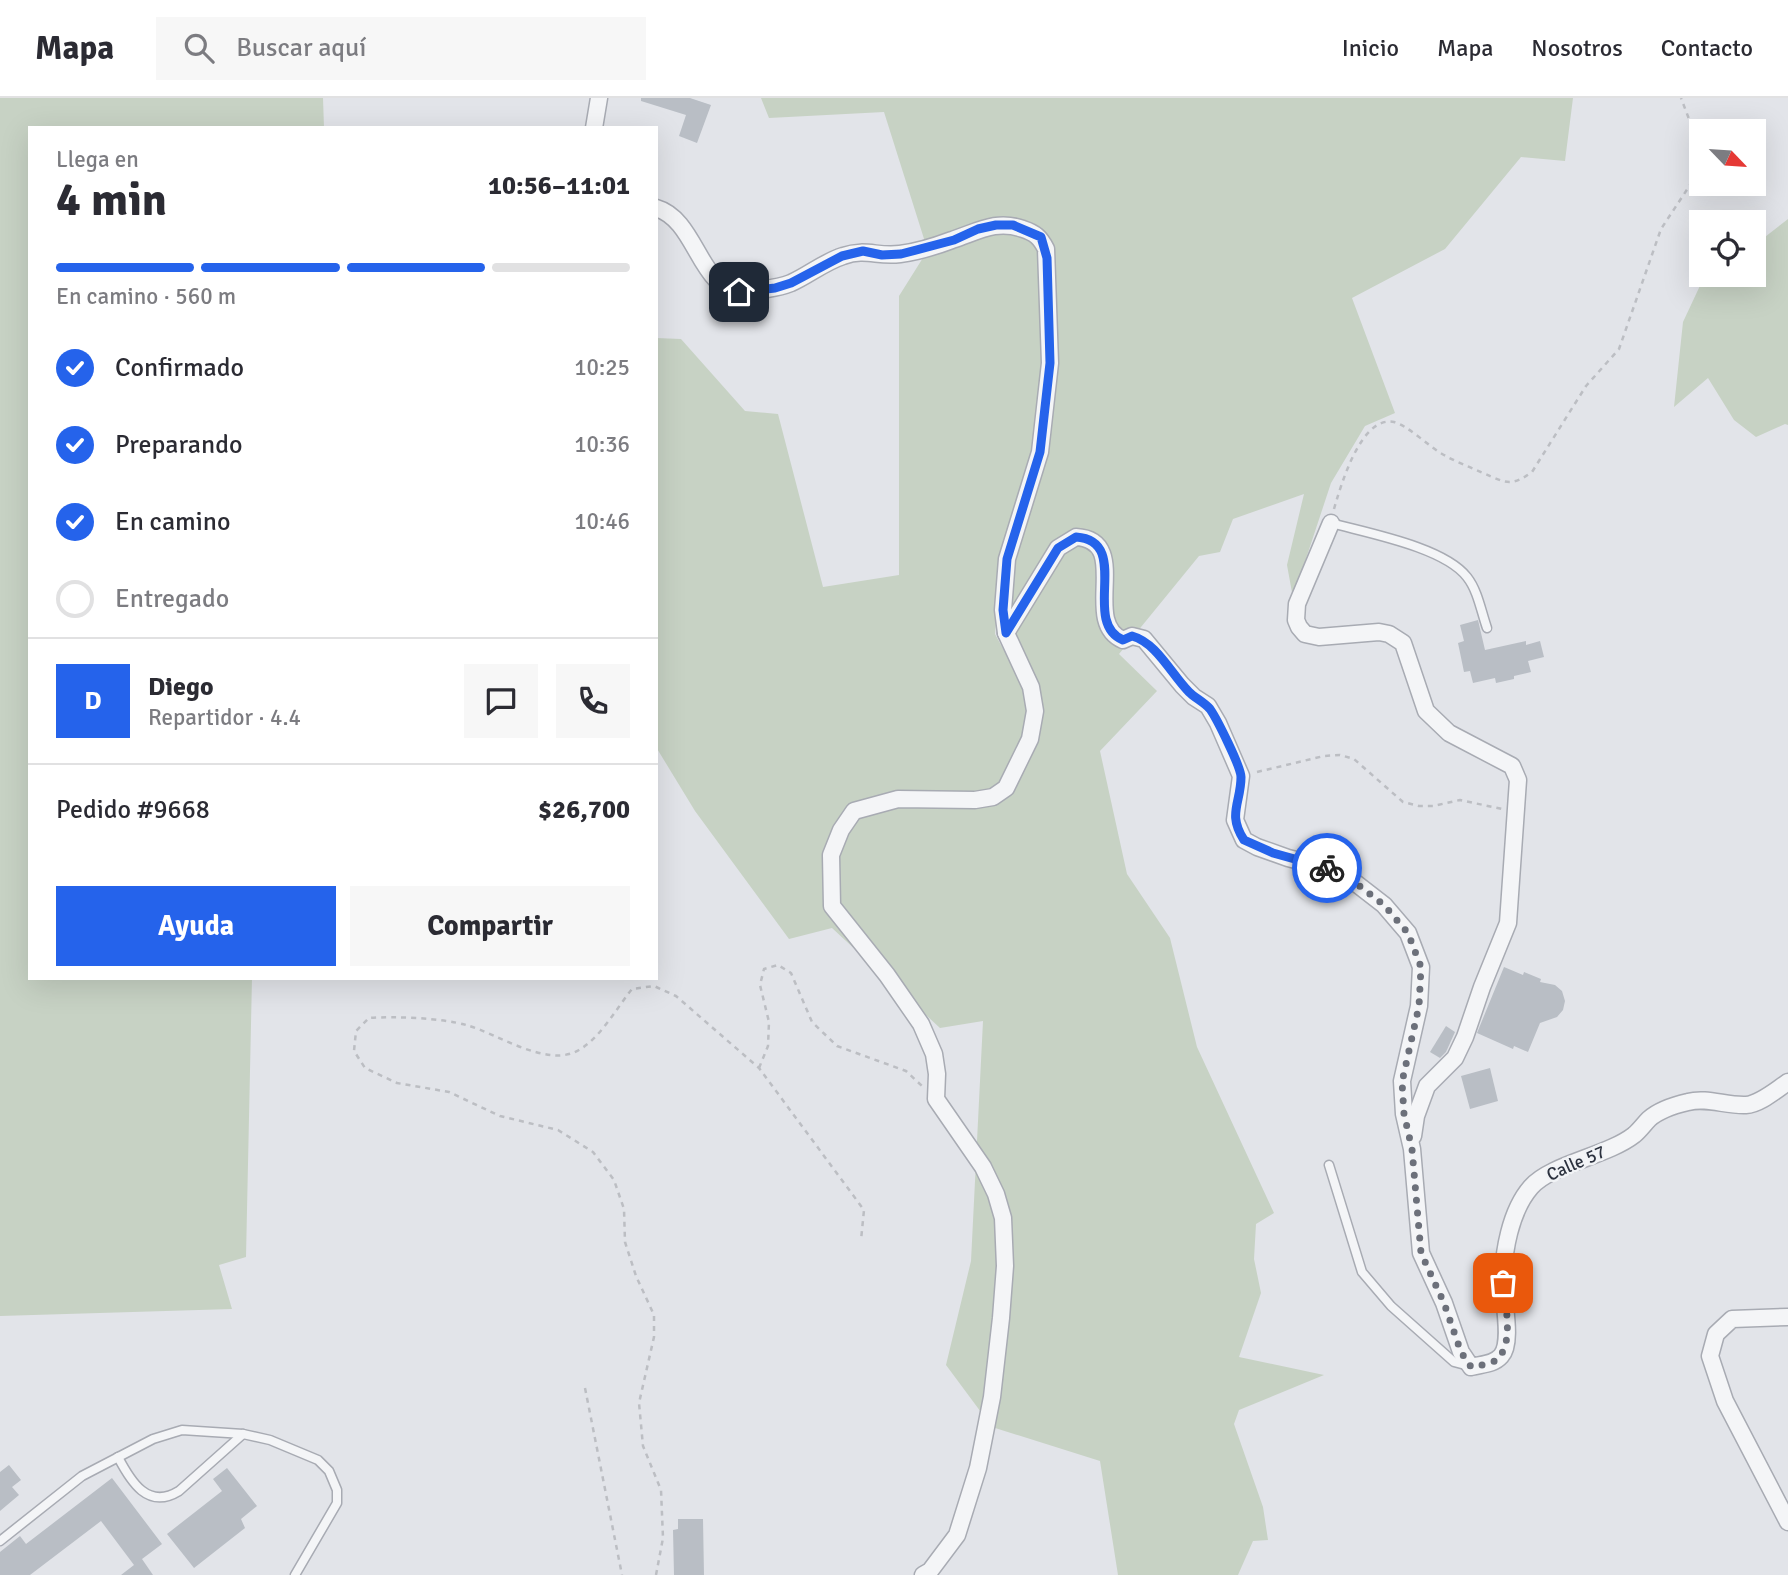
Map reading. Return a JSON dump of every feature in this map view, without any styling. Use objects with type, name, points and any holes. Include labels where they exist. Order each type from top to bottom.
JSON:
[{"type":"street","points":[[594,126],[599,98]]},
{"type":"street","points":[[658,209],[676,218],[720,285],[739,292],[775,288],[791,283],[818,267],[852,253],[863,251],[882,255],[901,254],[996,225],[1013,225],[1041,237],[1047,258],[1050,363],[1040,452],[1007,559],[1003,610],[1006,633],[1031,687],[1035,711],[1030,739],[1006,789],[993,797],[975,800],[898,799],[855,811],[841,830],[831,855],[832,906],[887,975],[921,1024],[934,1054],[937,1074],[936,1099],[983,1167],[996,1194],[1003,1218],[1005,1266],[992,1397],[978,1468],[957,1535],[930,1571],[923,1575]]},
{"type":"street","points":[[1331,523],[1297,604],[1296,620],[1299,627],[1305,634],[1319,637],[1378,632],[1390,634],[1403,643],[1426,711],[1448,733],[1512,766],[1518,780],[1508,923],[1455,1058],[1427,1086],[1416,1116],[1412,1149]]},
{"type":"street","points":[[1006,633],[1058,548],[1076,537],[1091,539],[1104,558],[1104,606],[1114,637],[1123,640],[1132,636],[1144,639],[1182,685],[1208,706],[1219,723],[1241,776],[1235,820],[1244,840],[1288,858],[1331,869],[1353,881],[1384,905],[1408,933],[1421,967],[1419,1006],[1402,1082],[1404,1114],[1412,1149],[1421,1253],[1444,1303],[1461,1352],[1471,1367]]},
{"type":"street","name":"Calle 57","points":[[1471,1367],[1490,1364],[1501,1356],[1505,1347],[1507,1336],[1503,1283],[1507,1245],[1518,1210],[1530,1188],[1546,1174],[1606,1150],[1634,1135],[1650,1118],[1673,1106],[1691,1101],[1747,1105],[1788,1082]]},
{"type":"street","points":[[1788,1317],[1732,1319],[1716,1334],[1710,1356],[1725,1401],[1788,1522]]},
{"type":"lane","points":[[1331,523],[1430,551],[1454,565],[1466,575],[1473,587],[1487,628]]},
{"type":"lane","points":[[1329,1166],[1362,1272],[1391,1306],[1443,1353],[1454,1362],[1471,1367]]},
{"type":"lane","points":[[0,1541],[82,1476],[153,1439],[182,1430],[243,1434],[270,1440],[318,1460],[329,1471],[337,1490],[337,1503],[295,1575]]},
{"type":"lane","points":[[118,1457],[130,1480],[140,1489],[153,1497],[169,1497],[243,1434]]},
{"type":"path","points":[[1331,523],[1343,475],[1369,430],[1382,422],[1396,423],[1443,454],[1506,483],[1519,481],[1532,472],[1586,386],[1619,349],[1661,229],[1690,186],[1696,164],[1697,141],[1681,98]]},
{"type":"path","points":[[1241,776],[1324,756],[1340,755],[1354,759],[1403,802],[1433,806],[1460,800],[1515,812]]},
{"type":"path","points":[[759,1068],[768,1046],[769,1022],[760,985],[764,969],[778,965],[791,973],[812,1022],[837,1046],[906,1071],[936,1099]]},
{"type":"path","points":[[656,1575],[663,1538],[661,1490],[643,1446],[639,1403],[654,1337],[654,1315],[636,1276],[625,1242],[624,1209],[614,1180],[593,1152],[558,1130],[500,1116],[449,1092],[397,1083],[365,1068],[354,1051],[356,1031],[369,1018],[388,1016],[465,1024],[536,1053],[561,1056],[577,1051],[593,1038],[632,989],[654,986],[676,996],[759,1068],[864,1210],[861,1241]]},
{"type":"path","points":[[585,1388],[622,1575]]},
{"type":"green space","points":[[0,98],[323,98],[324,126],[28,126],[28,980],[252,980],[246,1257],[219,1265],[232,1309],[0,1316]]},
{"type":"green space","points":[[761,98],[1573,98],[1565,161],[1521,157],[1445,249],[1352,298],[1395,413],[1365,426],[1331,483],[1293,598],[1287,565],[1304,494],[1233,519],[1220,552],[1199,556],[1119,654],[1157,691],[1100,751],[1127,874],[1170,938],[1197,1047],[1274,1213],[1256,1224],[1254,1259],[1261,1293],[1239,1357],[1324,1375],[1239,1410],[1234,1424],[1263,1507],[1268,1540],[1253,1541],[1238,1575],[1118,1575],[1100,1461],[992,1427],[946,1365],[971,1261],[983,1021],[940,1028],[832,928],[789,939],[695,811],[658,750],[658,338],[681,339],[745,411],[778,414],[823,587],[899,575],[899,296],[926,253],[996,230],[1011,231],[1037,242],[1041,251],[1044,363],[1034,452],[1002,559],[995,634],[1025,689],[1029,712],[1020,749],[1036,743],[1039,710],[1036,685],[1012,633],[1062,553],[1078,542],[1088,544],[1098,539],[1094,534],[1075,531],[1054,544],[1008,612],[1013,560],[1046,454],[1056,364],[1053,258],[1045,234],[1027,225],[997,220],[925,242],[884,112],[769,118]]},
{"type":"green space","points":[[1788,219],[1788,425],[1756,437],[1734,420],[1708,378],[1674,407],[1683,322],[1699,287],[1766,287],[1766,236]]},
{"type":"building","points":[[641,98],[690,98],[711,105],[697,143],[679,136],[686,115],[641,101]]},
{"type":"building","points":[[1478,620],[1485,650],[1526,641],[1526,645],[1540,641],[1544,657],[1528,661],[1531,672],[1514,676],[1514,679],[1496,683],[1495,678],[1473,683],[1470,671],[1464,672],[1458,643],[1464,641],[1460,625]]},
{"type":"building","points":[[1504,967],[1541,979],[1540,982],[1555,985],[1562,991],[1565,1001],[1563,1010],[1557,1017],[1540,1023],[1528,1052],[1514,1046],[1513,1049],[1477,1033]]},
{"type":"building","points":[[1446,1026],[1455,1032],[1446,1052],[1440,1058],[1430,1052]]},
{"type":"building","points":[[1490,1068],[1498,1101],[1470,1109],[1461,1076]]},
{"type":"building","points":[[9,1465],[21,1480],[12,1487],[19,1495],[0,1511],[0,1472]]},
{"type":"building","points":[[227,1468],[257,1506],[241,1519],[245,1528],[194,1568],[167,1534],[222,1491],[213,1479]]},
{"type":"building","points":[[112,1478],[162,1544],[142,1559],[153,1575],[121,1575],[134,1565],[101,1521],[30,1575],[0,1575],[0,1552],[20,1536],[26,1544]]},
{"type":"building","points":[[678,1519],[703,1519],[704,1575],[674,1575],[673,1530],[678,1529]]},
{"type":"way so far","points":[[1327,868],[1353,881],[1384,905],[1408,933],[1421,967],[1419,1006],[1402,1082],[1404,1114],[1412,1149],[1421,1253],[1444,1303],[1461,1352],[1471,1367],[1490,1364],[1501,1356],[1505,1347],[1507,1336],[1503,1283]]},
{"type":"route","points":[[739,292],[775,288],[791,283],[842,256],[863,251],[882,255],[901,254],[996,225],[1013,225],[1041,237],[1047,258],[1050,363],[1040,452],[1007,559],[1003,610],[1006,633],[1058,548],[1076,537],[1091,539],[1104,558],[1104,606],[1114,637],[1123,640],[1132,636],[1144,639],[1182,685],[1208,706],[1219,723],[1241,776],[1235,820],[1244,840],[1273,853],[1327,868]]}]
